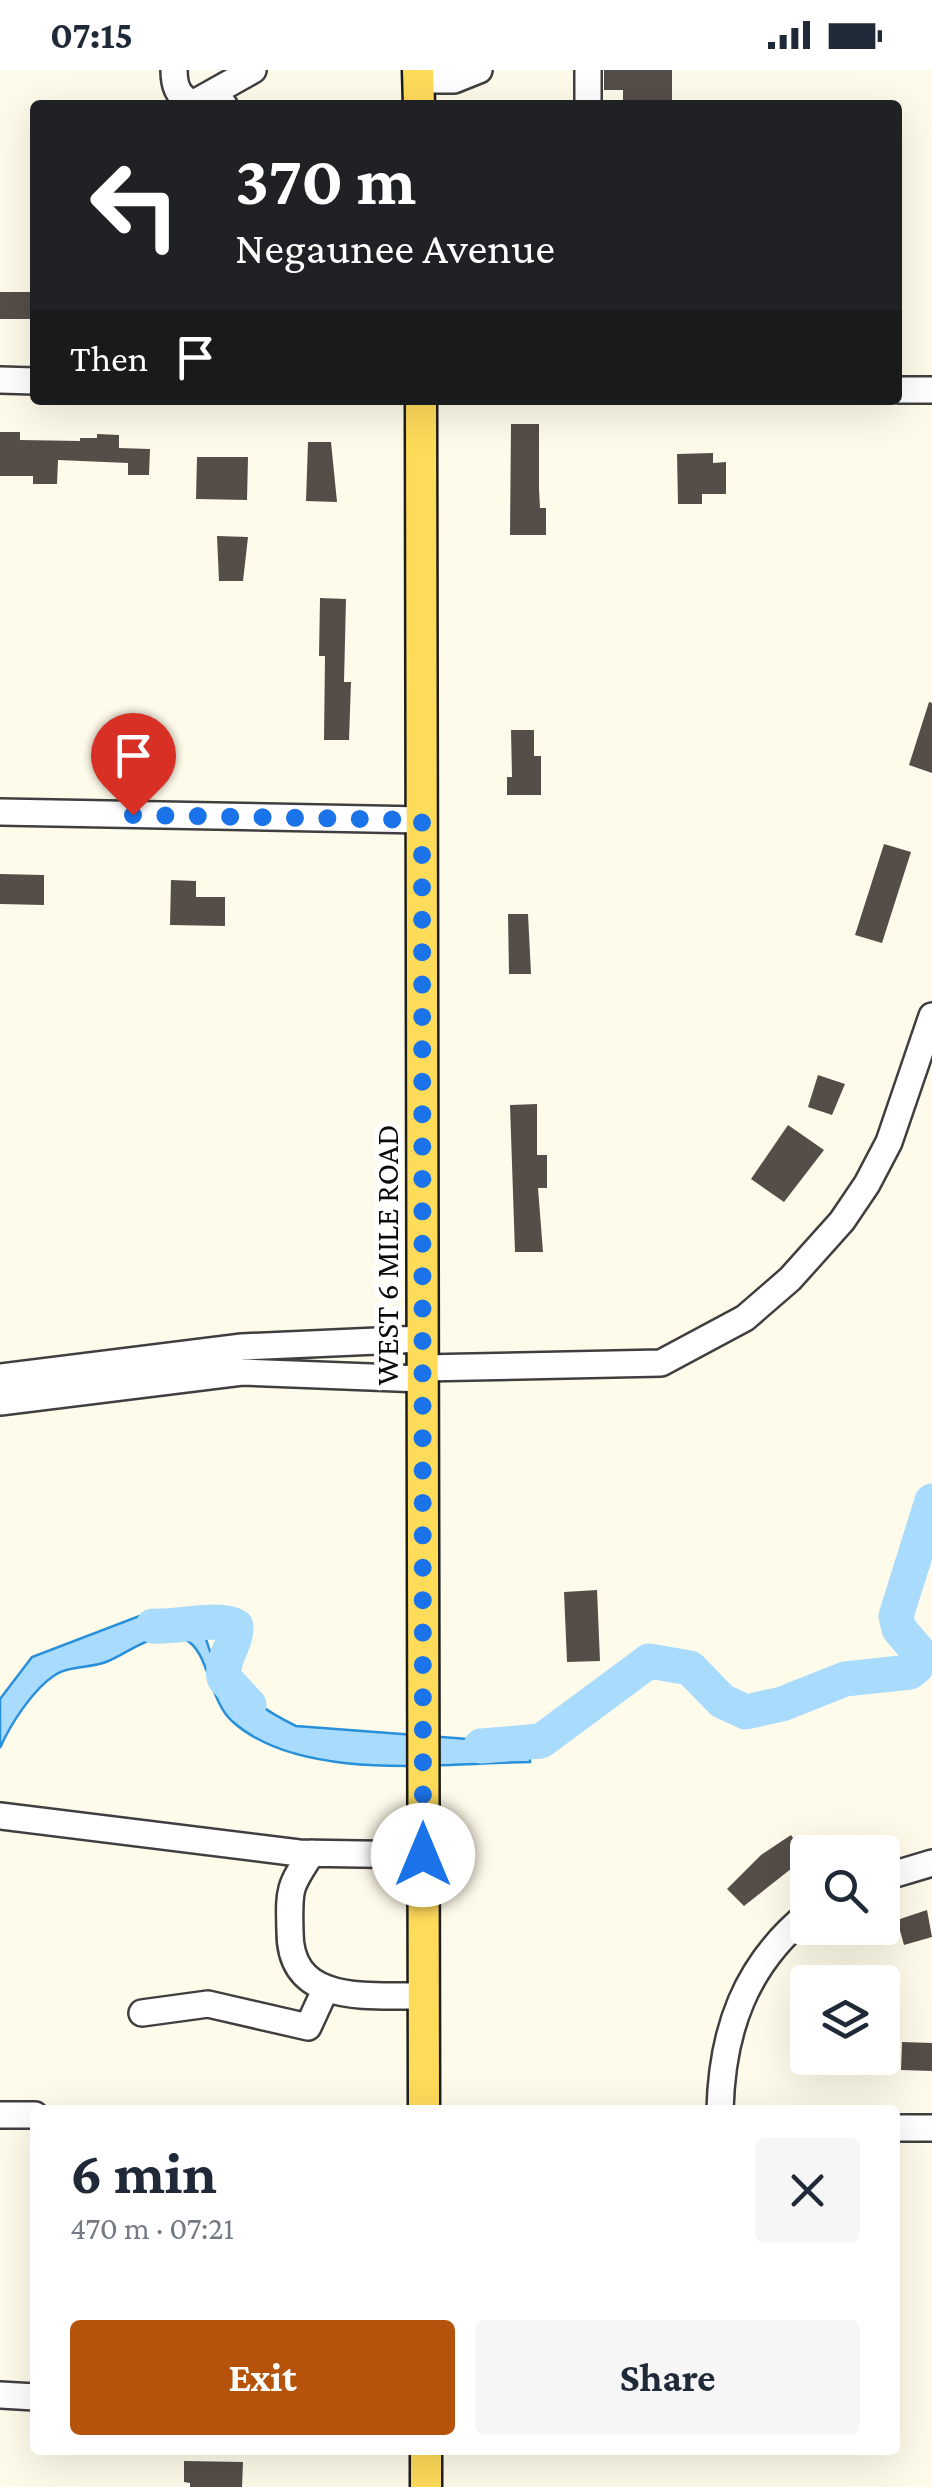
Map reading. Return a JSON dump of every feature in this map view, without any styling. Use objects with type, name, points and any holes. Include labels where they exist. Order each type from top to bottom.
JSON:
[{"type":"main road","name":"WEST 6 MILE ROAD","points":[[421,405],[424,2105]]},
{"type":"main road","points":[[426,2455],[426,2487]]},
{"type":"street","points":[[174,70],[174,89],[187,100]]},
{"type":"street","points":[[199,100],[253,70]]},
{"type":"street","points":[[418,85],[454,80],[479,70]]},
{"type":"street","points":[[588,70],[588,100]]},
{"type":"street","points":[[0,380],[30,381]]},
{"type":"street","points":[[902,390],[932,390]]},
{"type":"street","points":[[0,812],[422,820]]},
{"type":"street","points":[[0,1377],[242,1360],[660,1363],[746,1318],[790,1279],[842,1221],[889,1142],[932,1016]]},
{"type":"street","points":[[0,1402],[242,1360],[422,1362]]},
{"type":"street","points":[[0,1816],[312,1853],[423,1855]]},
{"type":"street","points":[[312,1853],[289,1887],[290,1955],[303,1976],[326,1988],[423,1996]]},
{"type":"street","points":[[900,1873],[932,1864]]},
{"type":"street","points":[[720,2105],[722,2066],[740,1999],[766,1955],[790,1932]]},
{"type":"street","points":[[142,2013],[208,2004],[308,2027],[326,1988]]},
{"type":"street","points":[[0,2115],[30,2115]]},
{"type":"street","points":[[900,2128],[932,2128]]},
{"type":"street","points":[[0,2395],[30,2397]]},
{"type":"water","points":[[142,1615],[179,1619],[194,1615],[214,1659],[230,1680],[261,1706],[296,1726],[468,1739],[528,1737],[530,1762],[375,1765],[296,1754],[262,1741],[233,1722],[218,1702],[193,1645],[173,1637],[148,1641],[106,1662],[55,1675],[23,1708],[0,1748],[0,1699],[32,1657]]},
{"type":"building","points":[[604,70],[672,70],[672,100],[623,100],[623,90],[604,90]]},
{"type":"building","points":[[0,292],[30,292],[30,319],[0,319]]},
{"type":"building","points":[[511,424],[539,424],[540,508],[546,508],[546,535],[510,535]]},
{"type":"building","points":[[0,432],[20,432],[20,440],[80,441],[97,438],[97,434],[119,435],[119,448],[150,449],[149,475],[128,475],[128,463],[58,460],[57,484],[33,484],[33,476],[0,476]]},
{"type":"building","points":[[308,442],[331,442],[337,502],[306,501]]},
{"type":"building","points":[[713,453],[713,463],[726,462],[726,494],[702,494],[702,504],[678,504],[677,454]]},
{"type":"building","points":[[197,457],[248,457],[247,500],[196,499]]},
{"type":"building","points":[[217,536],[248,537],[243,581],[219,581]]},
{"type":"building","points":[[320,598],[346,599],[344,682],[351,682],[349,740],[324,740],[325,656],[319,656]]},
{"type":"building","points":[[929,702],[932,703],[932,773],[909,765]]},
{"type":"building","points":[[511,730],[534,730],[534,756],[541,756],[541,795],[507,795],[507,777],[512,777]]},
{"type":"building","points":[[884,844],[911,852],[882,943],[855,935]]},
{"type":"building","points":[[0,874],[44,875],[44,905],[0,904]]},
{"type":"building","points":[[171,880],[196,881],[196,897],[225,897],[225,926],[170,925]]},
{"type":"building","points":[[508,914],[528,914],[531,974],[509,974]]},
{"type":"building","points":[[818,1075],[845,1084],[832,1115],[808,1107]]},
{"type":"building","points":[[537,1104],[537,1155],[547,1155],[547,1188],[538,1188],[543,1252],[515,1252],[510,1105]]},
{"type":"building","points":[[788,1125],[824,1150],[784,1202],[751,1179]]},
{"type":"building","points":[[597,1590],[600,1661],[567,1662],[564,1592]]},
{"type":"building","points":[[790,1836],[790,1870],[744,1906],[727,1889],[761,1855]]},
{"type":"building","points":[[927,1910],[932,1937],[904,1945],[900,1919]]},
{"type":"building","points":[[902,2042],[932,2043],[932,2071],[901,2070]]},
{"type":"building","points":[[184,2461],[243,2462],[242,2487],[190,2487],[190,2483],[184,2482]]},
{"type":"waterway","points":[[481,1746],[541,1741],[649,1661],[690,1668],[722,1701],[746,1712],[782,1704],[845,1679],[910,1672],[916,1667],[917,1650],[899,1629],[896,1616],[932,1501]]},
{"type":"waterway","points":[[153,1626],[220,1622],[236,1626],[224,1678],[249,1705]]},
{"type":"route","points":[[133,815],[422,820],[423,1855]]}]
